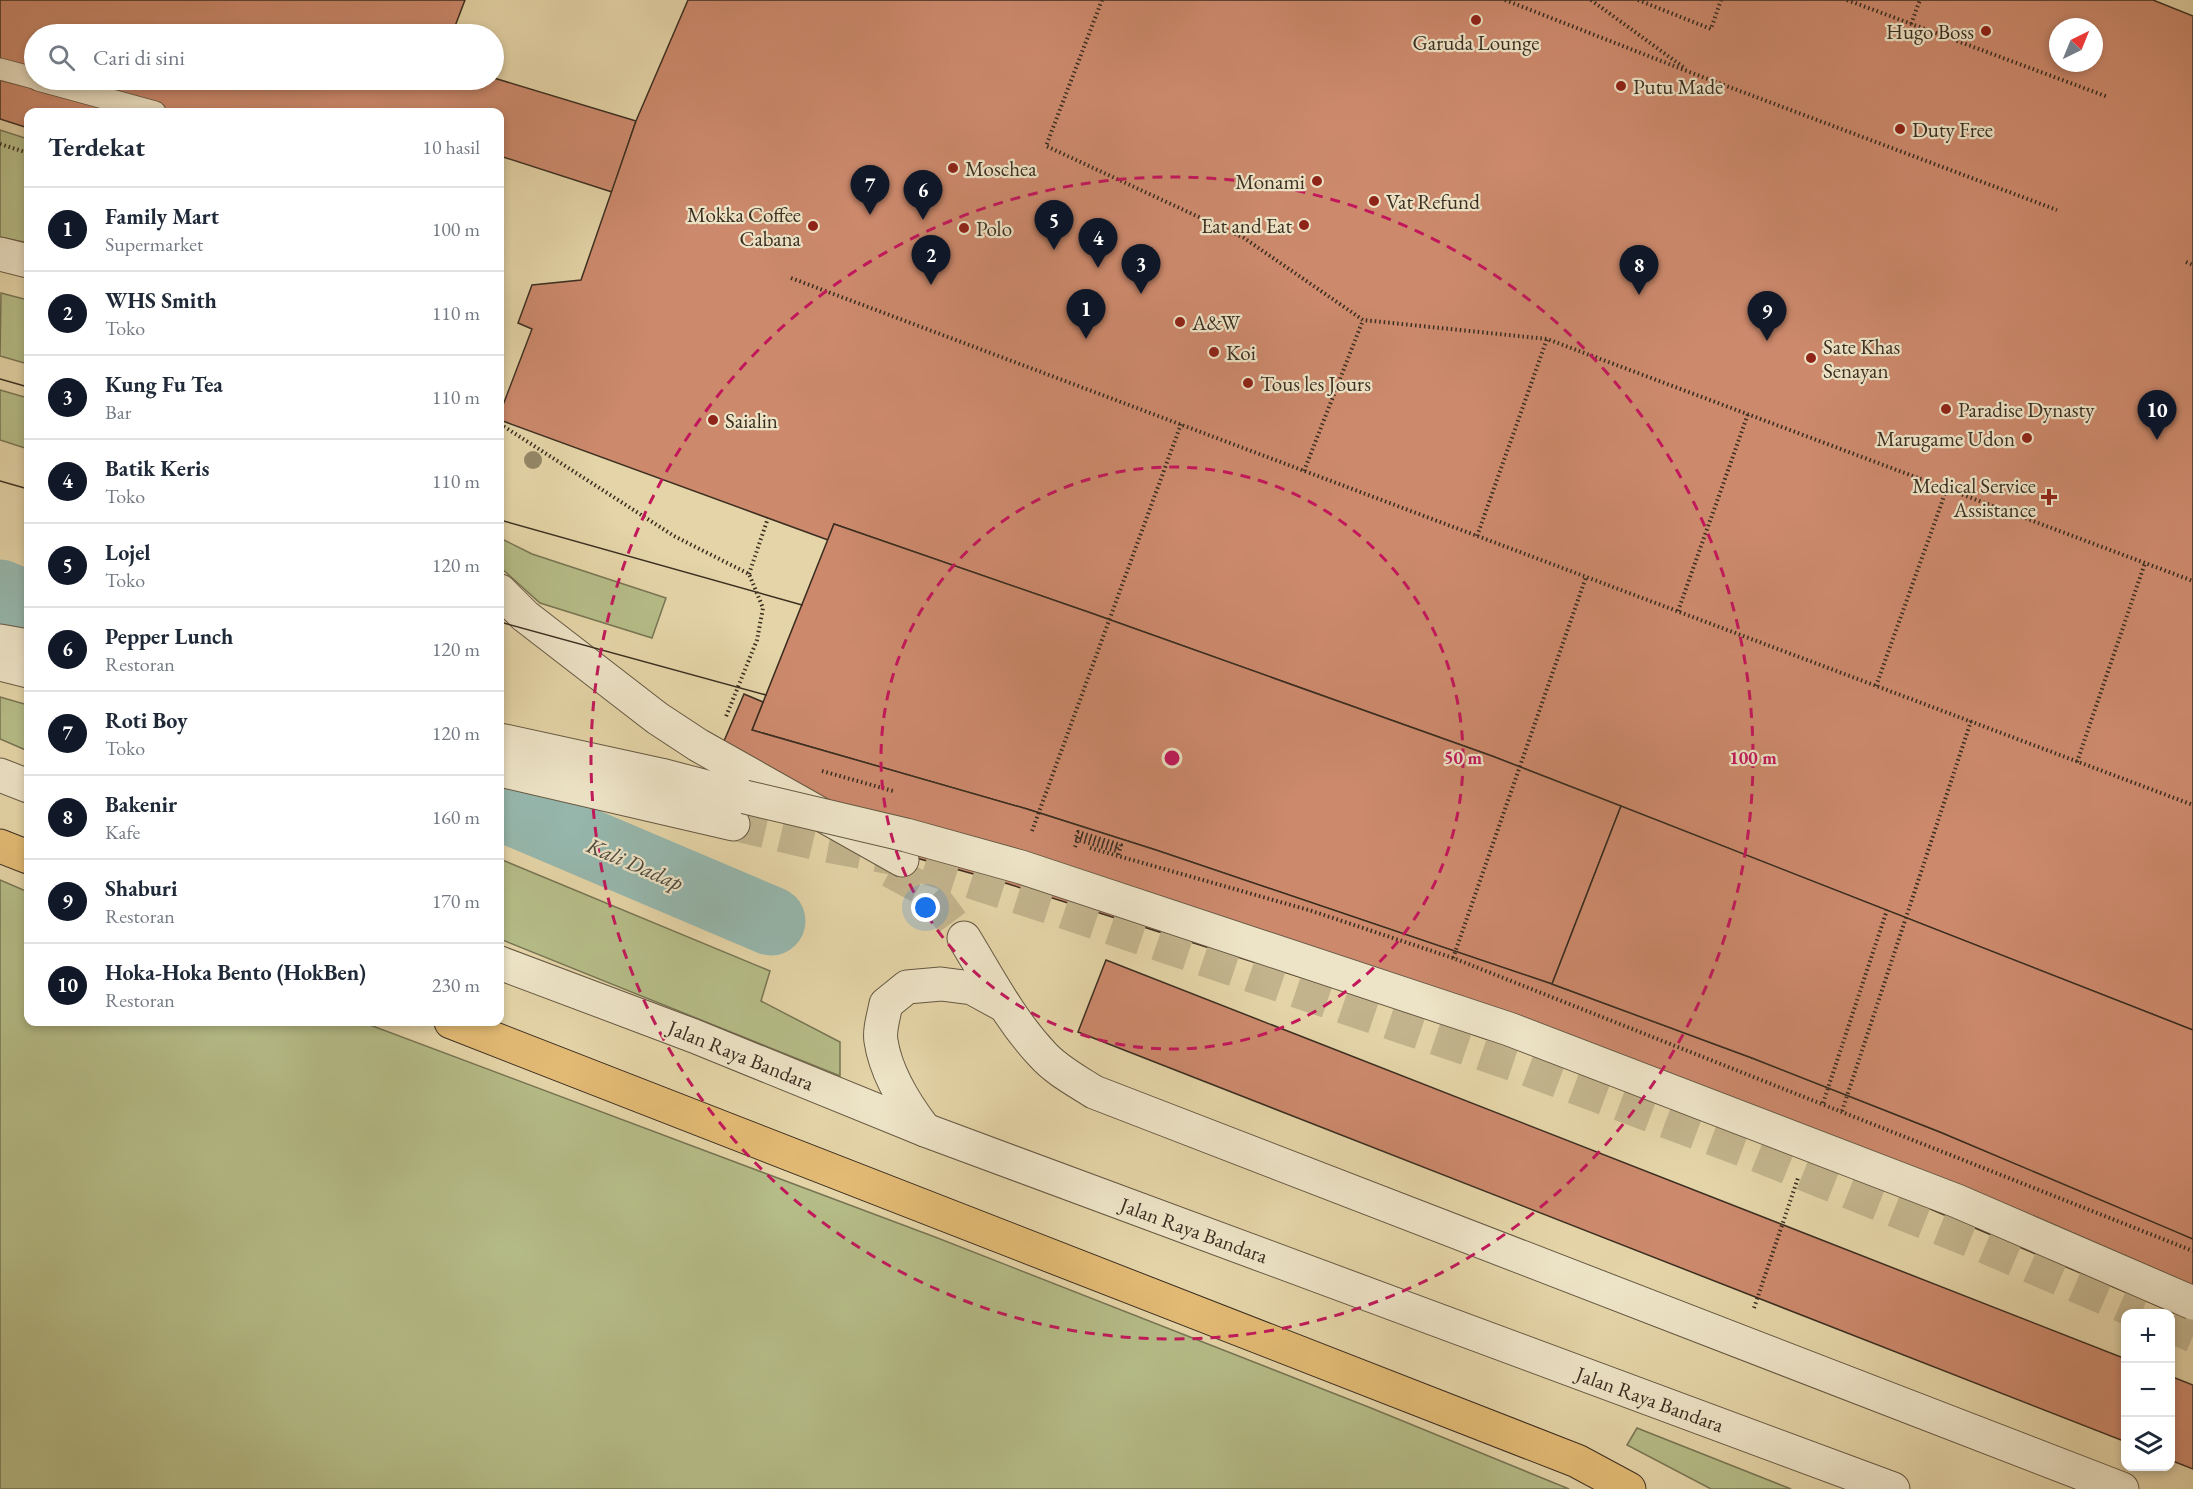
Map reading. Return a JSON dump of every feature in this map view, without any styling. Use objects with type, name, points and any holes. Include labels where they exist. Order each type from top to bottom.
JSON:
[{"type":"main road","points":[[0,846],[24,855]]},
{"type":"main road","points":[[461,1026],[1577,1461],[1629,1489]]},
{"type":"street","points":[[0,254],[24,260]]},
{"type":"street","points":[[504,595],[525,616],[657,718],[711,752],[902,860]]},
{"type":"street","points":[[0,641],[24,645]]},
{"type":"street","points":[[0,664],[24,670]]},
{"type":"street","points":[[504,741],[661,775],[906,835],[1021,867],[1464,1013],[1957,1201],[2193,1303]]},
{"type":"street","points":[[504,771],[733,824]]},
{"type":"street","points":[[0,776],[24,785]]},
{"type":"street","points":[[964,938],[1005,1006],[1042,1056],[1094,1092],[2122,1489]]},
{"type":"street","name":"Jalan Raya Bandara","points":[[504,965],[694,1036],[925,1130],[1893,1489]]},
{"type":"street","points":[[925,1130],[908,1108],[893,1080],[880,1039],[886,1004],[907,987],[941,984],[972,988],[1005,1006]]},
{"type":"lane","points":[[0,69],[24,76]]},
{"type":"lane","points":[[76,90],[141,108]]},
{"type":"path","points":[[1102,0],[1046,146],[1244,238],[1363,320],[1547,339],[2193,580]]},
{"type":"path","points":[[1505,0],[2057,210]]},
{"type":"path","points":[[1591,0],[1692,73]]},
{"type":"path","points":[[1638,0],[1711,29],[1721,0]]},
{"type":"path","points":[[1847,0],[2108,97]]},
{"type":"path","points":[[1911,24],[1920,0]]},
{"type":"path","points":[[0,144],[24,152]]},
{"type":"path","points":[[2186,262],[2193,265]]},
{"type":"path","points":[[791,278],[2193,805]]},
{"type":"path","points":[[1304,471],[1363,320]]},
{"type":"path","points":[[1477,536],[1547,339]]},
{"type":"path","points":[[1678,612],[1748,414]]},
{"type":"path","points":[[1032,832],[1181,424]]},
{"type":"path","points":[[504,427],[674,536],[749,574],[763,608],[757,640],[711,752]]},
{"type":"path","points":[[1876,686],[1947,488]]},
{"type":"path","points":[[749,574],[768,518]]},
{"type":"path","points":[[2077,762],[2145,563]]},
{"type":"path","points":[[1453,958],[1586,577]]},
{"type":"path","points":[[1842,1111],[1971,722]]},
{"type":"path","points":[[1079,836],[1117,847],[1116,851],[1075,839],[1078,832],[1121,844],[1118,856]]},
{"type":"green space","points":[[0,130],[24,138],[24,242],[0,237]]},
{"type":"green space","points":[[1,293],[24,299],[24,363],[0,356]]},
{"type":"green space","points":[[0,390],[24,397],[24,448],[0,440]]},
{"type":"green space","points":[[504,540],[532,554],[666,598],[652,638],[540,603],[504,571]]},
{"type":"green space","points":[[0,697],[24,704],[24,749],[0,739]]},
{"type":"green space","points":[[504,861],[770,971],[761,1001],[840,1042],[840,1076],[504,941]]},
{"type":"green space","points":[[0,880],[24,890],[24,1026],[373,1026],[935,1237],[1371,1408],[1569,1489],[0,1489]]},
{"type":"green space","points":[[1637,1428],[1791,1489],[1711,1489],[1627,1445]]},
{"type":"building","points":[[0,0],[465,0],[456,24],[24,24],[24,90],[504,90],[504,81],[636,121],[612,192],[504,157],[504,108],[24,108],[24,127],[0,119]]},
{"type":"building","points":[[688,0],[2153,0],[2193,16],[2193,1030],[1492,756],[834,524],[828,540],[504,421],[504,402],[532,329],[518,323],[532,285],[581,280],[636,121]]},
{"type":"building","points":[[834,524],[1492,756],[1621,806],[1552,984],[1156,850],[1027,809],[752,730]]},
{"type":"building","points":[[744,694],[763,702],[752,730],[1027,809],[1156,850],[1552,984],[1752,1058],[1940,1132],[2193,1239],[2193,1321],[2175,1313],[2175,1309],[2165,1309],[1900,1196],[1527,1053],[1375,1001],[1002,882],[870,845],[707,781]]},
{"type":"building","points":[[1621,806],[2193,1030],[2193,1239],[1940,1132],[1752,1058],[1552,984]]},
{"type":"building","points":[[1106,960],[2121,1357],[2121,1440],[1078,1032]]},
{"type":"building","points":[[2175,1378],[2193,1385],[2193,1469],[2175,1462]]},
{"type":"waterway","name":"Kali Dadap","points":[[0,594],[24,604]]},
{"type":"waterway","name":"Kali Dadap","points":[[504,808],[771,921]]},
{"type":"tunnel","points":[[733,824],[821,845],[902,860],[1054,909],[1514,1065],[1753,1154],[1973,1242],[2129,1309]]},
{"type":"tunnel","points":[[890,871],[923,889],[940,906],[964,938]]},
{"type":"tunnel","points":[[2175,1328],[2193,1336]]},
{"type":"tram line","points":[[0,379],[24,386]]},
{"type":"tram line","points":[[0,481],[24,488]]},
{"type":"tram line","points":[[504,521],[802,605]]},
{"type":"tram line","points":[[504,623],[766,695]]},
{"type":"place","name":"Garuda Lounge","points":[[1476,20]]},
{"type":"place","name":"Hugo Boss","points":[[1986,31]]},
{"type":"place","name":"Putu Made","points":[[1621,86]]},
{"type":"place","name":"Duty Free","points":[[1900,129]]},
{"type":"place","name":"Moschea","points":[[953,168]]},
{"type":"place","name":"Monami","points":[[1317,181]]},
{"type":"place","name":"Vat Refund","points":[[1374,201]]},
{"type":"place","name":"Roti Boy","points":[[870,215]]},
{"type":"place","name":"Pepper Lunch","points":[[923,220]]},
{"type":"place","name":"Eat and Eat","points":[[1304,225]]},
{"type":"place","name":"Mokka Coffee Cabana","points":[[813,226]]},
{"type":"place","name":"Polo","points":[[964,228]]},
{"type":"place","name":"Lojel","points":[[1054,250]]},
{"type":"place","name":"Batik Keris","points":[[1098,268]]},
{"type":"place","name":"WHS Smith","points":[[931,285]]},
{"type":"place","name":"Kung Fu Tea","points":[[1141,294]]},
{"type":"place","name":"Bakenir","points":[[1639,295]]},
{"type":"place","name":"A&W","points":[[1180,322]]},
{"type":"place","name":"Family Mart","points":[[1086,339]]},
{"type":"place","name":"Shaburi","points":[[1767,341]]},
{"type":"place","name":"Koi","points":[[1214,352]]},
{"type":"place","name":"Sate Khas Senayan","points":[[1811,358]]},
{"type":"place","name":"Tous les Jours","points":[[1248,383]]},
{"type":"place","name":"Paradise Dynasty","points":[[1946,409]]},
{"type":"place","name":"Saialin","points":[[713,420]]},
{"type":"place","name":"Marugame Udon","points":[[2027,438]]},
{"type":"place","name":"Hoka-Hoka Bento (HokBen)","points":[[2157,440]]},
{"type":"place","name":"Medical Service Assistance","points":[[2049,497]]}]
